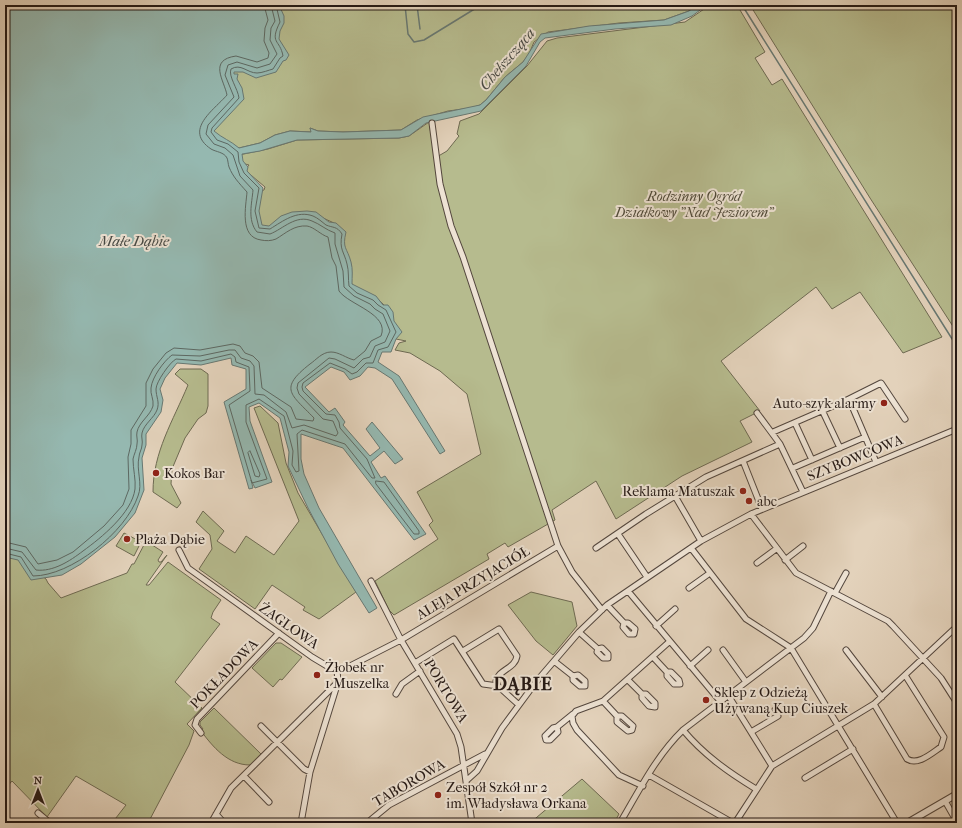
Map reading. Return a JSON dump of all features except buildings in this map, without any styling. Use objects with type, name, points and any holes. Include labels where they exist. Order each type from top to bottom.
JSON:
[{"type":"street","points":[[432,123],[440,184],[451,226],[546,505],[558,546],[572,572],[602,610]]},
{"type":"street","points":[[773,432],[849,399],[881,383],[905,419]]},
{"type":"street","points":[[849,399],[876,462]]},
{"type":"street","points":[[822,410],[840,448]]},
{"type":"street","points":[[757,413],[773,432],[780,444],[793,468],[803,492]]},
{"type":"street","points":[[795,423],[812,460]]},
{"type":"street","name":"SZYBOWCOWA","points":[[466,781],[476,770],[519,705],[554,661],[607,605],[701,541],[751,514],[957,429]]},
{"type":"street","points":[[793,468],[865,437]]},
{"type":"street","points":[[596,548],[706,477],[780,444]]},
{"type":"street","points":[[743,461],[762,509]]},
{"type":"street","points":[[675,496],[701,541]]},
{"type":"street","points":[[751,514],[776,549],[796,573],[888,621],[941,678],[957,703]]},
{"type":"street","points":[[618,534],[647,577]]},
{"type":"street","name":"ALEJA PRZYJACIÓŁ","points":[[401,640],[558,546]]},
{"type":"street","points":[[785,560],[803,546]]},
{"type":"street","points":[[691,548],[746,620],[791,648],[897,823]]},
{"type":"street","points":[[757,563],[776,549]]},
{"type":"street","name":"ŻAGLOWA","points":[[179,550],[188,568],[328,667],[337,670]]},
{"type":"street","points":[[689,588],[710,573]]},
{"type":"street","points":[[620,823],[670,743],[683,730],[720,701],[804,638],[813,628],[833,592],[846,574]]},
{"type":"street","name":"PORTOWA","points":[[371,581],[401,640],[457,734],[464,766],[472,823]]},
{"type":"street","points":[[628,591],[669,642],[720,701]]},
{"type":"street","points":[[607,605],[624,623]]},
{"type":"street","points":[[656,626],[675,609]]},
{"type":"street","points":[[463,651],[499,629],[517,656],[515,663],[499,674],[496,681],[498,686],[519,705]]},
{"type":"street","points":[[649,775],[734,823],[772,766],[874,704],[953,630]]},
{"type":"street","points":[[580,632],[598,649]]},
{"type":"street","name":"POKŁADOWA","points":[[201,733],[196,726],[196,719],[279,633]]},
{"type":"street","points":[[415,663],[454,639],[483,684],[498,686]]},
{"type":"street","points":[[301,823],[310,772],[338,682],[337,670],[348,667],[401,640]]},
{"type":"street","points":[[557,727],[573,714],[603,701],[669,642]]},
{"type":"street","points":[[690,666],[708,650]]},
{"type":"street","points":[[723,650],[746,682]]},
{"type":"street","points":[[846,650],[882,697]]},
{"type":"street","points":[[653,657],[667,672]]},
{"type":"street","points":[[554,661],[573,676]]},
{"type":"street","points":[[396,694],[402,684],[420,671]]},
{"type":"street","points":[[874,704],[907,759],[911,761],[919,761],[942,747],[944,737],[905,675]]},
{"type":"street","points":[[628,680],[642,694]]},
{"type":"street","points":[[211,823],[231,788],[264,757],[338,682]]},
{"type":"street","points":[[728,695],[772,766]]},
{"type":"street","points":[[603,701],[617,716]]},
{"type":"street","points":[[751,732],[778,716],[775,710]]},
{"type":"street","points":[[573,714],[573,723],[583,737],[619,775],[642,786]]},
{"type":"street","points":[[261,726],[304,769],[310,772]]},
{"type":"street","points":[[683,730],[700,749],[715,762],[756,789]]},
{"type":"street","points":[[806,778],[853,749]]},
{"type":"street","name":"SZYBOWCOWA","points":[[464,766],[488,752]]},
{"type":"street","name":"TABOROWA","points":[[367,823],[389,806],[464,766]]},
{"type":"street","points":[[244,776],[269,802]]},
{"type":"street","points":[[907,823],[957,794]]},
{"type":"street","points":[[945,801],[957,822]]},
{"type":"street","points":[[38,813],[50,823]]},
{"type":"street","points":[[216,814],[224,823]]},
{"type":"green space","points":[[269,5],[697,5],[689,11],[664,20],[619,23],[548,32],[534,42],[529,54],[523,62],[505,77],[480,105],[471,108],[448,111],[417,120],[401,130],[343,132],[318,131],[310,128],[312,132],[290,131],[275,135],[260,143],[239,148],[179,126],[228,80]]},
{"type":"green space","name":"Rodzinny Ogród Działkowy \"Nad Jeziorem\"","points":[[710,5],[737,5],[765,52],[755,58],[772,85],[782,79],[942,337],[903,353],[860,292],[832,309],[816,287],[721,361],[760,411],[740,421],[752,442],[682,476],[616,519],[596,481],[552,510],[555,520],[508,547],[505,543],[487,554],[489,559],[394,615],[389,610],[375,581],[438,539],[429,525],[433,521],[417,492],[481,454],[467,394],[440,371],[410,353],[395,350],[399,343],[406,341],[396,339],[384,305],[376,297],[355,295],[334,223],[323,218],[252,251],[260,191],[264,190],[265,187],[245,170],[249,165],[245,164],[234,156],[268,149],[297,140],[399,138],[409,136],[429,122],[435,158],[447,151],[459,136],[457,134],[460,121],[479,114],[527,66],[547,41],[557,38],[685,22]]},
{"type":"green space","points":[[750,5],[957,5],[957,336],[954,328],[870,198]]},
{"type":"green space","points":[[180,369],[201,369],[208,374],[208,406],[206,413],[198,419],[185,438],[172,469],[171,484],[181,503],[177,508],[153,492],[156,463],[160,450],[188,385],[175,374]]},
{"type":"green space","points":[[260,406],[278,423],[286,463],[298,493],[356,592],[319,619],[303,610],[305,607],[272,585],[255,609],[199,569],[212,549],[210,535],[196,522],[203,511],[224,531],[217,541],[235,553],[246,536],[274,555],[299,521],[254,408]]},
{"type":"green space","points":[[124,533],[141,542],[134,556],[116,546]]},
{"type":"green space","points":[[146,541],[163,552],[158,560],[159,562],[161,562],[167,555],[146,585],[149,585],[168,562],[221,600],[211,618],[220,624],[175,682],[202,708],[187,724],[194,731],[189,745],[148,823],[112,823],[126,805],[76,776],[47,817],[12,781],[5,789],[5,547],[46,579],[61,598],[127,573],[132,564],[134,564]]},
{"type":"green space","points":[[531,592],[572,602],[577,626],[553,655],[536,641],[508,605]]},
{"type":"green space","points":[[276,643],[281,643],[302,657],[282,680],[280,679],[273,687],[252,668]]},
{"type":"green space","points":[[214,708],[261,754],[250,765],[235,762],[222,754],[201,731],[203,729],[200,722]]},
{"type":"green space","points":[[582,779],[619,814],[614,823],[530,823]]},
{"type":"water","name":"Małe Dąbie","points":[[5,5],[279,5],[284,16],[284,23],[280,31],[279,39],[289,55],[276,72],[256,78],[243,72],[234,72],[234,74],[238,74],[237,79],[242,88],[244,99],[214,131],[239,148],[260,143],[275,135],[290,131],[311,132],[310,128],[318,131],[343,132],[401,130],[423,117],[480,105],[505,77],[523,62],[541,34],[589,26],[664,20],[689,11],[697,5],[707,5],[692,16],[671,25],[615,29],[545,38],[540,42],[526,66],[481,111],[426,123],[409,136],[399,138],[297,140],[260,151],[242,154],[243,161],[248,167],[247,171],[263,188],[259,211],[262,225],[269,226],[281,216],[292,212],[307,211],[316,212],[329,222],[336,223],[346,232],[345,245],[352,265],[352,284],[376,296],[383,305],[388,305],[393,312],[394,321],[402,332],[396,339],[391,352],[382,352],[378,362],[399,376],[445,451],[440,454],[392,379],[375,368],[368,367],[360,376],[350,380],[344,372],[331,367],[305,387],[329,412],[335,408],[345,422],[343,425],[370,456],[380,448],[366,429],[372,422],[403,459],[395,464],[384,451],[371,462],[381,478],[385,476],[426,534],[414,540],[343,448],[301,434],[301,459],[304,474],[319,508],[377,608],[369,613],[338,564],[308,508],[288,466],[289,452],[280,418],[259,403],[249,407],[250,421],[272,482],[255,488],[251,480],[253,488],[249,489],[224,402],[246,389],[246,369],[232,365],[231,358],[201,365],[177,363],[165,378],[160,389],[163,400],[161,412],[146,434],[146,445],[142,458],[144,490],[135,513],[115,537],[81,564],[62,575],[31,580],[18,560],[5,557]]},
{"type":"waterway","points":[[405,5],[408,34],[414,42],[424,40],[481,5]]},
{"type":"waterway","points":[[417,5],[420,29]]},
{"type":"waterway","points":[[742,5],[954,342]]},
{"type":"place","name":"Auto-szyk alarmy","points":[[884,403]]},
{"type":"place","name":"Kokos Bar","points":[[156,473]]},
{"type":"place","name":"Reklama Matuszak","points":[[743,491]]},
{"type":"place","name":"abc","points":[[749,501]]},
{"type":"place","name":"Plaża Dąbie","points":[[127,539]]},
{"type":"place","name":"Żłobek nr 1 Muszelka","points":[[317,675]]},
{"type":"place","name":"Sklep z Odzieżą Używaną Kup Ciuszek","points":[[706,700]]},
{"type":"place","name":"Zespół Szkół nr 2 im. Władysława Orkana","points":[[438,795]]},
{"type":"district","name":"DĄBIE","points":[[523,684]]},
{"type":"water label","name":"Chełszcząca","points":[[507,59]]}]
